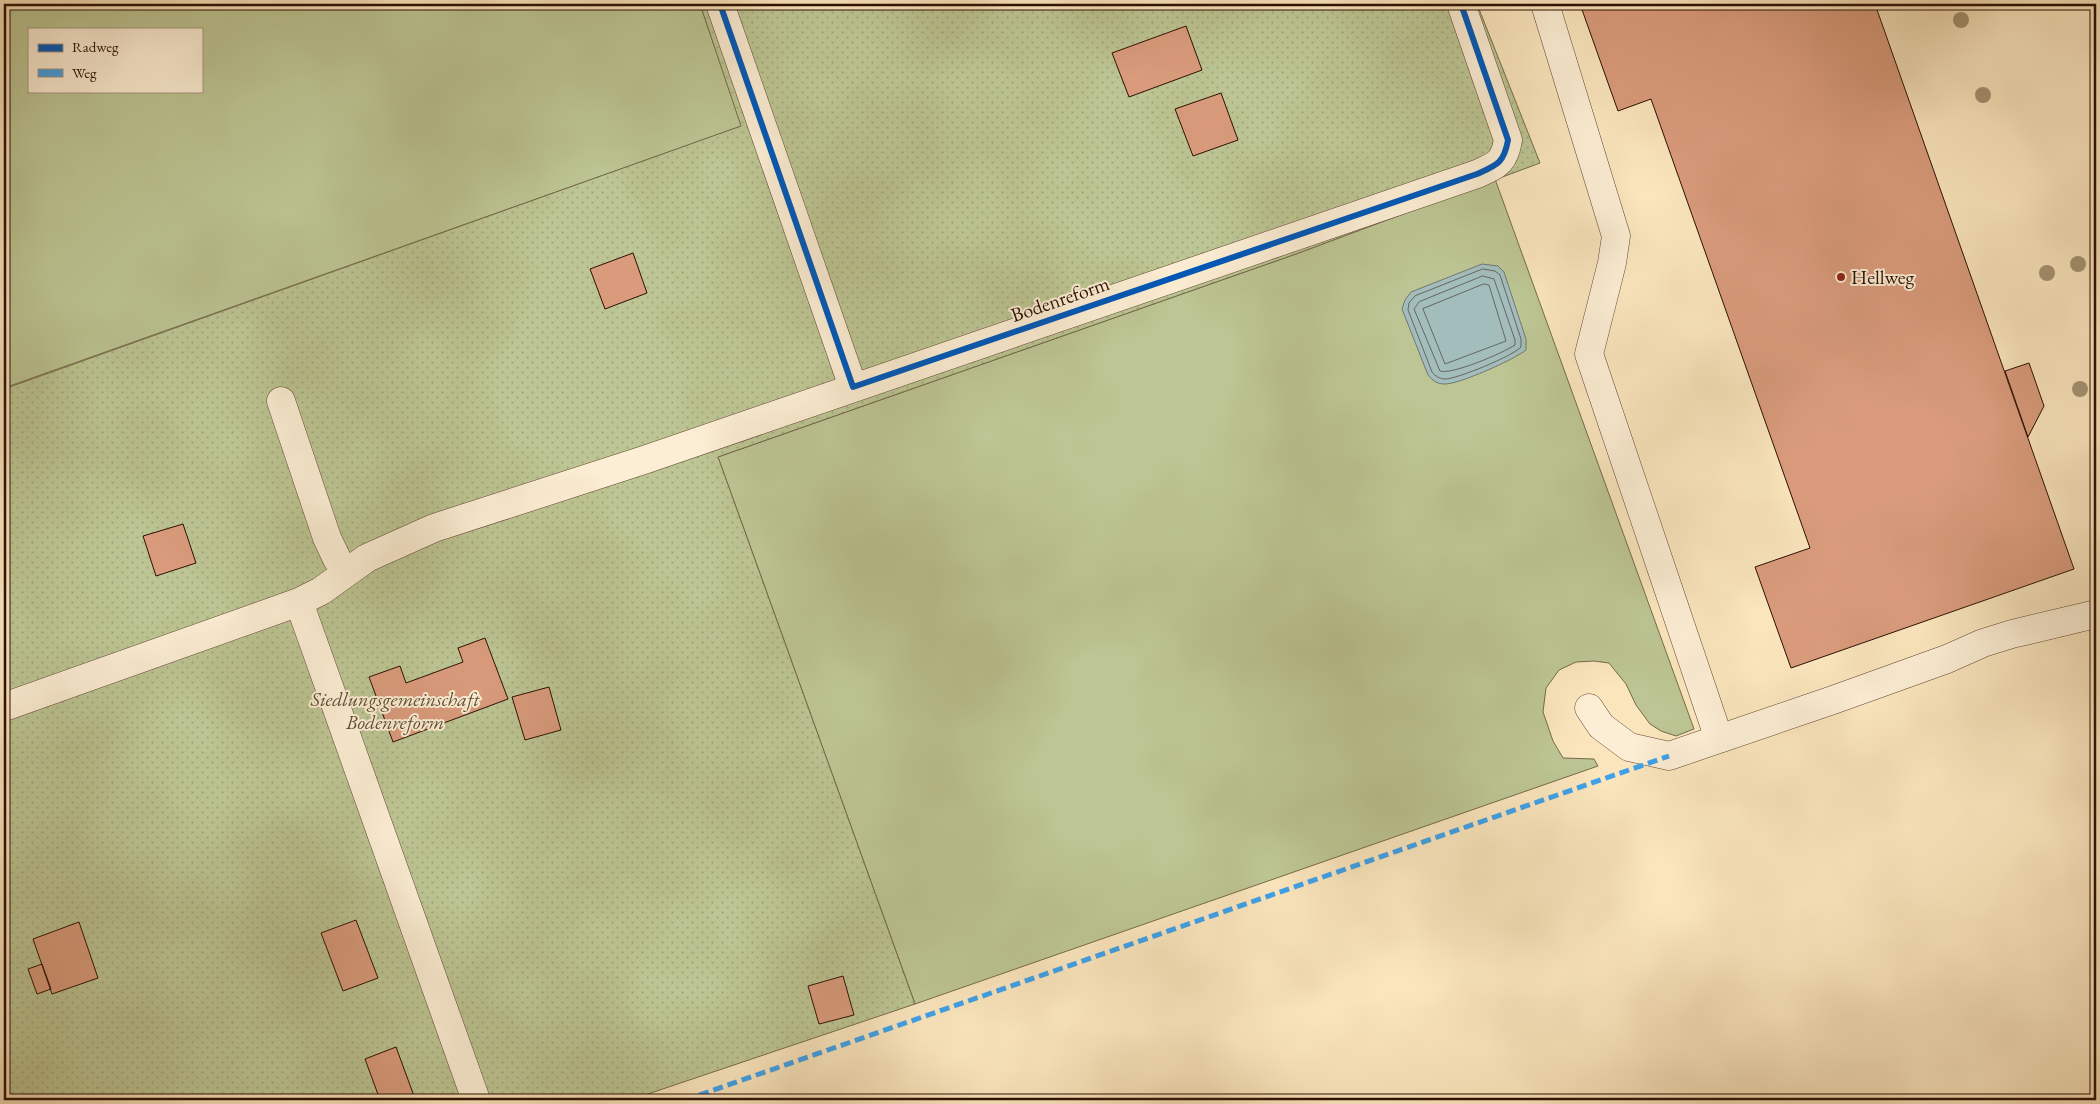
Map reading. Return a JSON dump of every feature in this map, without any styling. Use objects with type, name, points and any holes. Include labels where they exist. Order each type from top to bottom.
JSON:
[{"type":"street","points":[[720,4],[853,387]]},
{"type":"street","name":"Bodenreform","points":[[4,707],[300,602],[321,591],[346,571],[367,558],[434,528],[635,463],[1496,166],[1506,155],[1508,140],[1461,4]]},
{"type":"street","points":[[1545,4],[1616,236],[1612,263],[1589,354],[1719,739]]},
{"type":"street","points":[[281,401],[327,538],[337,559],[346,571]]},
{"type":"street","points":[[300,602],[476,1100]]},
{"type":"street","points":[[1589,708],[1601,726],[1629,747],[1669,756],[1938,662],[1984,643],[2012,634],[2096,614]]},
{"type":"green space","points":[[4,4],[700,4],[742,126],[4,388]]},
{"type":"green space","name":"Siedlungsgemeinschaft Bodenreform","points":[[700,4],[1477,4],[1540,163],[1296,254],[718,457],[915,1004],[630,1100],[4,1100],[4,389],[741,126]]},
{"type":"green space","points":[[1495,179],[1694,729],[1676,736],[1661,731],[1650,724],[1636,705],[1626,684],[1609,663],[1594,661],[1576,662],[1559,670],[1546,688],[1543,712],[1553,741],[1563,758],[1594,759],[1598,766],[915,1004],[718,457],[1296,254]]},
{"type":"water","points":[[1482,264],[1498,266],[1504,272],[1526,339],[1526,350],[1499,365],[1473,376],[1451,383],[1439,383],[1428,375],[1402,309],[1405,300],[1411,292]]},
{"type":"building","points":[[1580,4],[1875,4],[2074,569],[1791,668],[1755,567],[1810,548],[1651,99],[1618,111]]},
{"type":"building","points":[[1186,26],[1202,70],[1129,97],[1112,53]]},
{"type":"building","points":[[1221,93],[1238,140],[1193,156],[1175,109]]},
{"type":"building","points":[[633,253],[647,293],[605,309],[590,269]]},
{"type":"building","points":[[2029,363],[2044,406],[2028,437],[2005,371]]},
{"type":"building","points":[[183,524],[196,563],[156,576],[143,536]]},
{"type":"building","points":[[485,638],[508,699],[393,742],[369,677],[400,666],[406,683],[463,662],[458,648]]},
{"type":"building","points":[[549,687],[561,730],[525,740],[512,697]]},
{"type":"building","points":[[356,920],[378,978],[343,991],[321,933]]},
{"type":"building","points":[[79,922],[98,978],[52,994],[33,939]]},
{"type":"building","points":[[42,964],[51,989],[37,994],[28,969]]},
{"type":"building","points":[[843,976],[854,1015],[819,1024],[808,986]]},
{"type":"building","points":[[396,1047],[414,1096],[402,1100],[380,1100],[365,1059]]},
{"type":"marked path","points":[[685,1100],[1669,756]]},
{"type":"cycle path","points":[[720,4],[853,387],[1477,174],[1495,165],[1502,158],[1508,140],[1461,4]]},
{"type":"place","name":"Hellweg","points":[[1841,277]]}]
